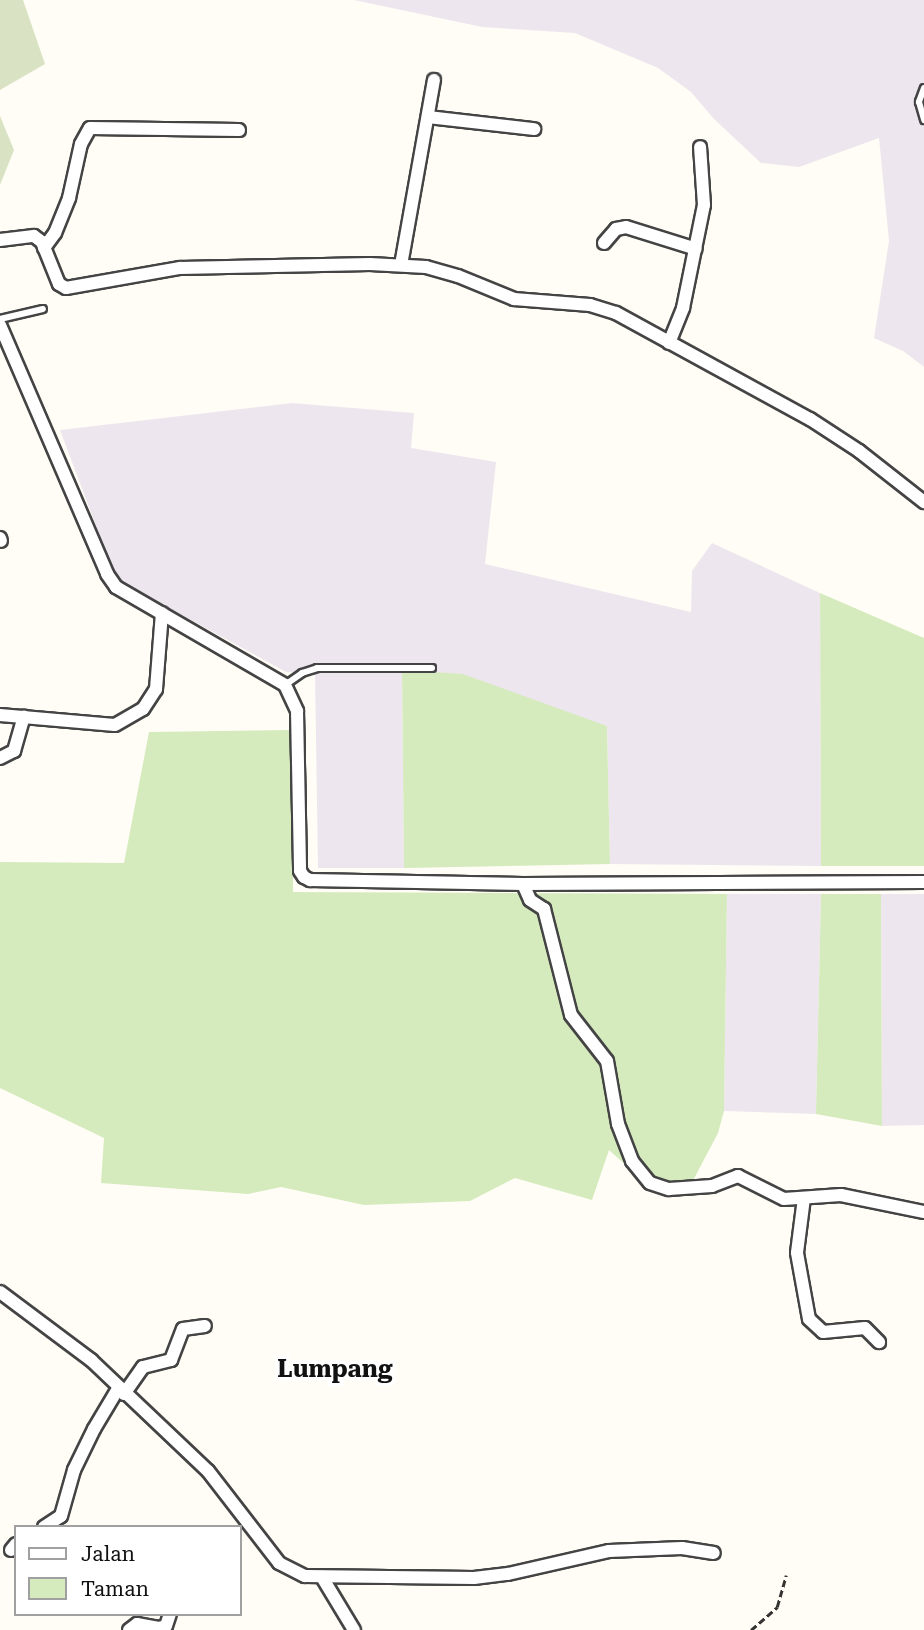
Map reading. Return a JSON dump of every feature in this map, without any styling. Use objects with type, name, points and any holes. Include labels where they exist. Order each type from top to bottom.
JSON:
[{"type":"street","points":[[401,265],[434,80]]},
{"type":"street","points":[[428,117],[534,130]]},
{"type":"street","points":[[44,248],[55,233],[69,198],[81,144],[90,128],[239,130]]},
{"type":"street","points":[[669,343],[683,307],[696,249],[704,194],[700,147]]},
{"type":"street","points":[[604,243],[616,229],[626,227],[696,249]]},
{"type":"street","points":[[0,240],[34,236],[44,248],[59,284],[66,288],[180,268],[401,265],[458,276],[514,299],[590,305],[616,313],[810,419],[859,451],[924,502]]},
{"type":"street","points":[[0,325],[107,573],[116,587],[285,685],[297,711],[300,871],[304,877],[310,880],[523,884],[924,883]]},
{"type":"street","points":[[0,715],[116,725],[143,709],[156,689],[162,613]]},
{"type":"street","points":[[0,758],[14,751],[24,716]]},
{"type":"street","points":[[523,884],[530,900],[544,909],[571,1015],[607,1061],[618,1125],[632,1161],[650,1183],[669,1189],[712,1186],[738,1176],[784,1199],[841,1195],[924,1212]]},
{"type":"street","points":[[804,1199],[797,1253],[809,1320],[823,1332],[865,1328],[879,1342]]},
{"type":"street","points":[[0,1292],[91,1360],[208,1471],[279,1563],[305,1576],[474,1578],[508,1574],[609,1551],[682,1548],[715,1553]]},
{"type":"street","points":[[47,1525],[61,1516],[74,1471],[94,1429],[122,1391],[143,1367],[171,1360],[183,1329],[205,1326]]},
{"type":"street","points":[[237,1525],[244,1516]]},
{"type":"street","points":[[322,1577],[354,1630]]},
{"type":"street","points":[[129,1630],[136,1624],[159,1628],[170,1621]]},
{"type":"lane","points":[[924,88],[919,102],[924,120]]},
{"type":"lane","points":[[0,319],[43,309]]},
{"type":"lane","points":[[285,685],[302,673],[317,668],[432,668]]},
{"type":"path","points":[[751,1630],[777,1607],[786,1575]]},
{"type":"shaded area","points":[[354,0],[924,0],[924,367],[903,351],[874,338],[889,241],[879,138],[799,167],[761,163],[714,119],[691,92],[658,68],[575,33],[482,27]]},
{"type":"shaded area","points":[[292,403],[414,413],[411,448],[496,462],[485,564],[691,612],[692,571],[712,543],[820,593],[821,866],[610,864],[607,726],[402,671],[404,868],[318,868],[315,673],[286,672],[116,579],[60,430]]},
{"type":"shaded area","points":[[727,894],[821,894],[816,1114],[724,1111]]},
{"type":"shaded area","points":[[881,894],[924,894],[924,1125],[882,1126]]},
{"type":"green space","points":[[0,0],[23,0],[45,64],[0,90]]},
{"type":"green space","points":[[0,116],[14,150],[0,185]]},
{"type":"green space","points":[[820,593],[924,638],[924,866],[821,866]]},
{"type":"green space","points":[[402,670],[463,674],[607,726],[610,864],[404,868]]},
{"type":"green space","points":[[292,730],[293,892],[727,894],[724,1111],[718,1133],[688,1190],[638,1176],[609,1150],[592,1200],[515,1178],[470,1201],[364,1205],[281,1187],[248,1194],[101,1183],[104,1138],[0,1088],[0,862],[124,863],[149,732]]},
{"type":"green space","points":[[821,894],[881,894],[882,1126],[816,1114]]},
{"type":"district","name":"Lumpang","points":[[335,1370]]}]
